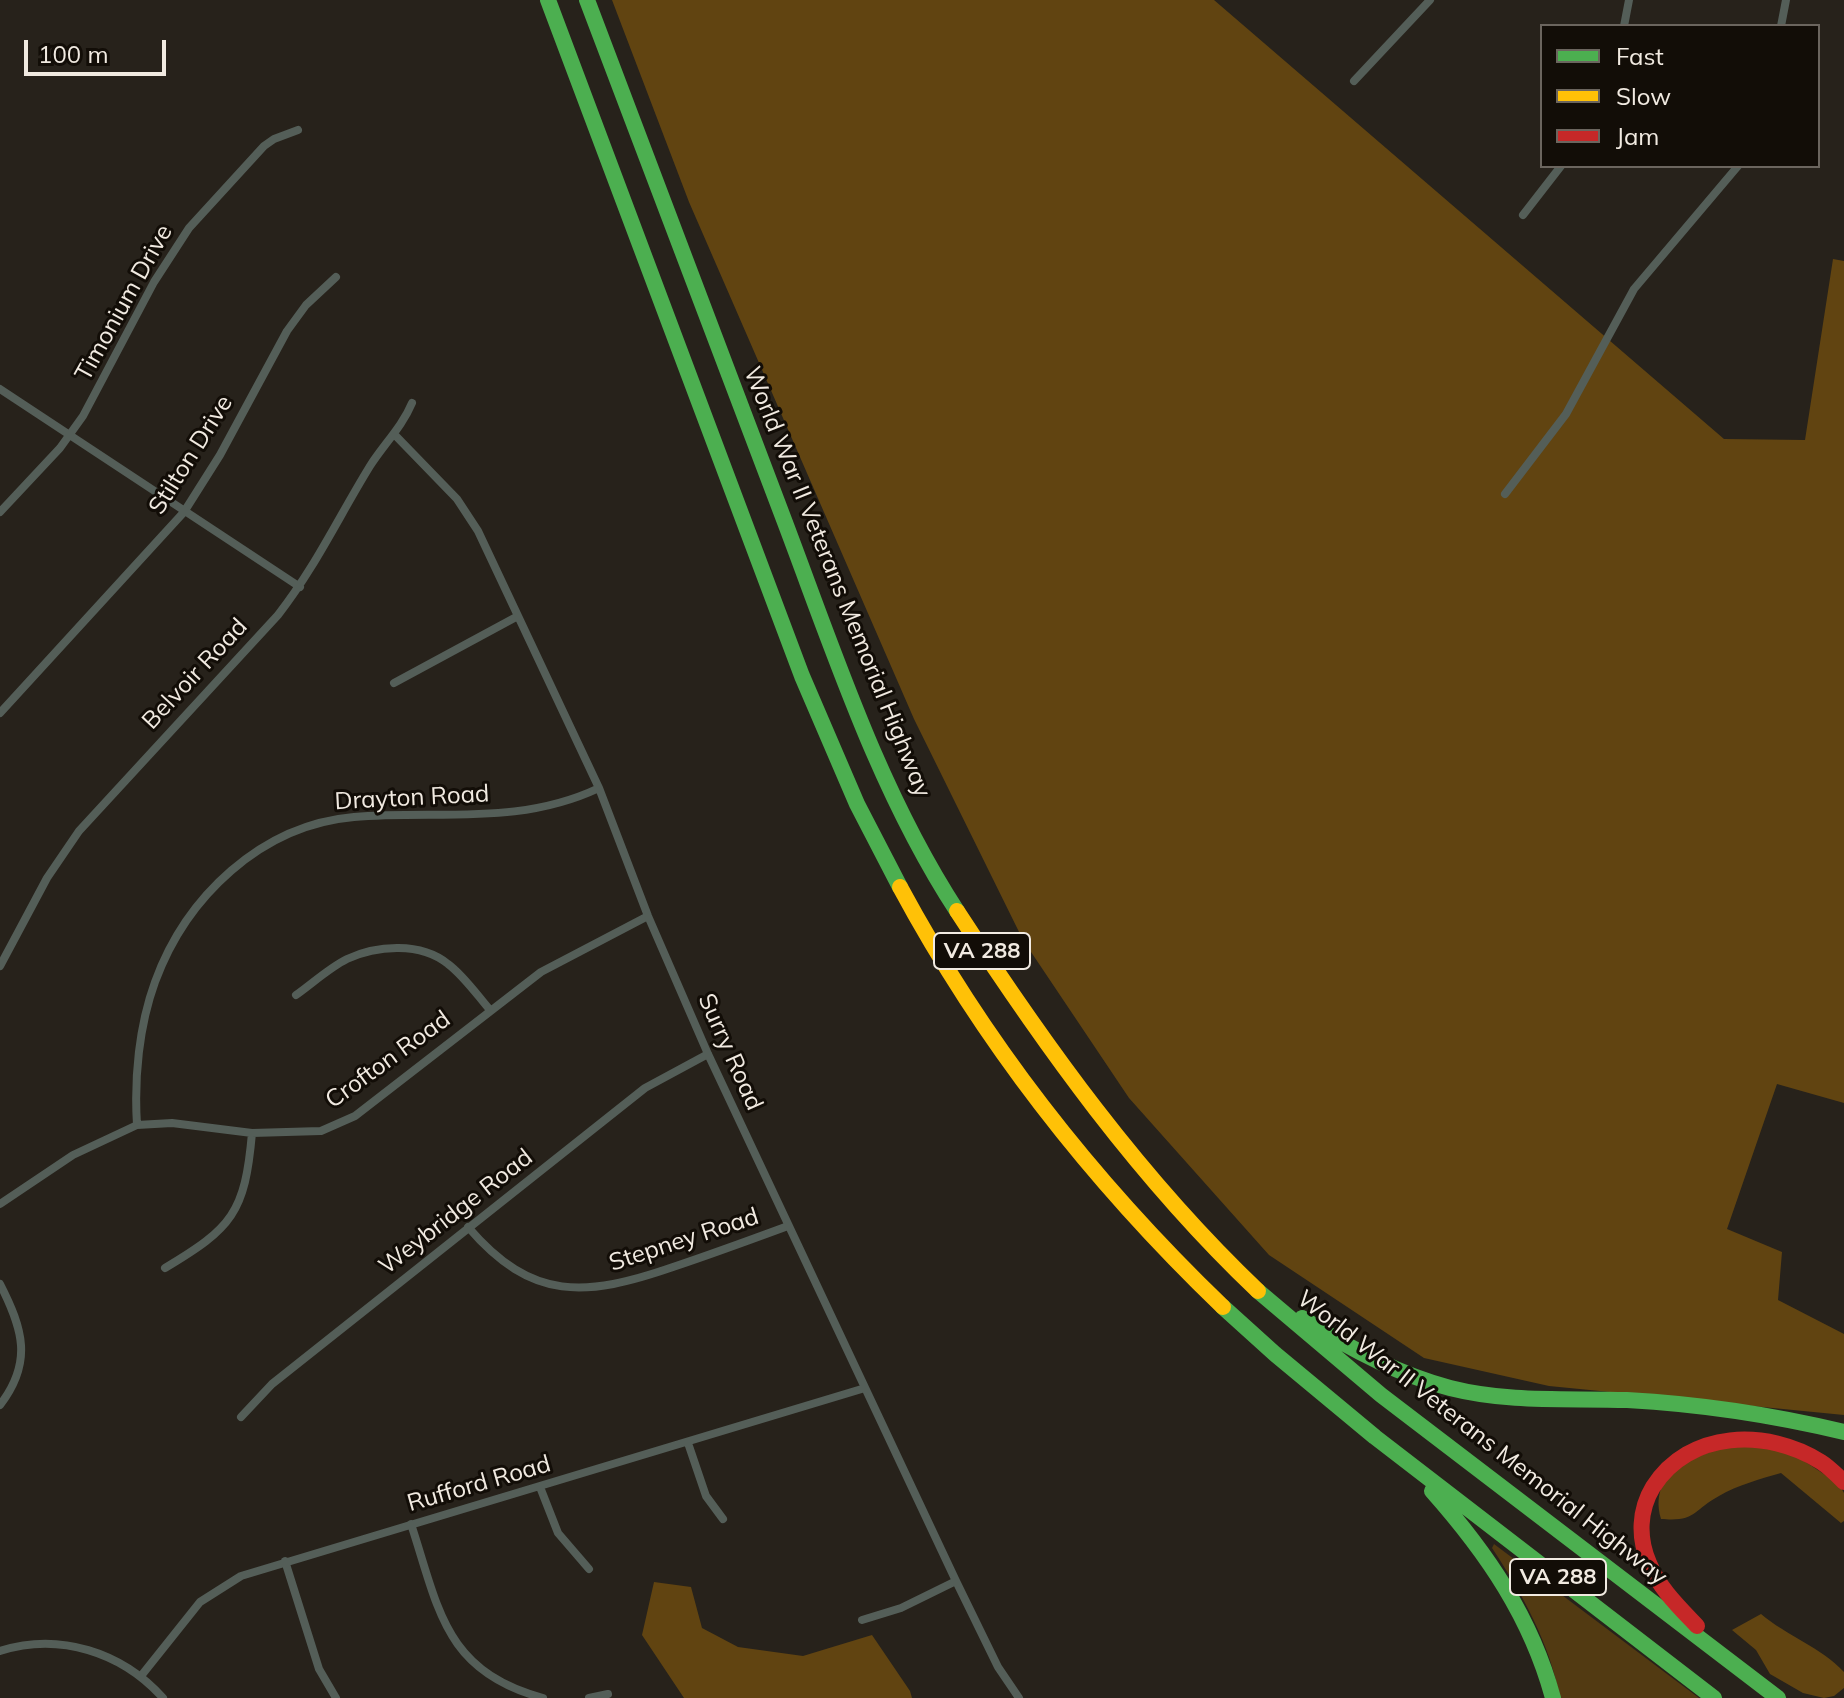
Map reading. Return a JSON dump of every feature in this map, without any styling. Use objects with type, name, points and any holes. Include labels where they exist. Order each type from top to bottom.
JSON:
[{"type":"highway","name":"VA 288","points":[[548,0],[832,747],[880,850],[978,1018],[1093,1172],[1165,1251],[1268,1351],[1401,1458],[1714,1698]]},
{"type":"highway","name":"World War II Veterans Memorial Highway","points":[[587,0],[835,654],[905,819],[966,927],[1085,1097],[1161,1188],[1237,1271],[1278,1310],[1381,1395],[1778,1698]]},
{"type":"highway","points":[[1278,1310],[1297,1315],[1359,1354],[1394,1370],[1482,1395],[1532,1400],[1680,1404],[1761,1415],[1844,1432]]},
{"type":"highway","points":[[1725,1657],[1658,1581],[1645,1555],[1642,1515],[1659,1476],[1677,1457],[1690,1450],[1717,1441],[1739,1439],[1777,1442],[1797,1449],[1826,1465],[1844,1482]]},
{"type":"highway","points":[[1401,1458],[1466,1529],[1503,1579],[1532,1633],[1553,1698]]},
{"type":"street","points":[[1354,81],[1430,0]]},
{"type":"street","points":[[1624,24],[1629,0]]},
{"type":"street","points":[[1781,24],[1786,0]]},
{"type":"street","name":"Timonium Drive","points":[[0,512],[70,435],[97,392],[154,282],[189,228],[264,146],[298,130]]},
{"type":"street","points":[[1523,215],[1559,168]]},
{"type":"street","points":[[1505,494],[1566,414],[1634,289],[1736,168]]},
{"type":"street","name":"Stilton Drive","points":[[0,713],[184,512],[220,455],[287,331],[306,305],[336,277]]},
{"type":"street","points":[[0,389],[300,587]]},
{"type":"street","name":"Belvoir Road","points":[[0,966],[47,878],[79,831],[300,587],[369,467],[412,403]]},
{"type":"street","name":"Surry Road","points":[[394,434],[457,499],[478,531],[599,788],[648,916],[708,1054],[956,1581],[998,1667],[1019,1698]]},
{"type":"street","points":[[394,683],[518,616]]},
{"type":"street","name":"Drayton Road","points":[[137,1125],[140,1045],[148,1003],[163,962],[204,896],[249,856],[289,834],[330,820],[387,815],[505,813],[567,801],[599,788]]},
{"type":"street","name":"Crofton Road","points":[[0,1204],[73,1155],[137,1125],[172,1123],[252,1133],[321,1131],[355,1116],[541,972],[648,916]]},
{"type":"street","points":[[296,995],[348,959],[381,949],[399,948],[429,953],[450,965],[490,1010]]},
{"type":"street","name":"Weybridge Road","points":[[241,1417],[272,1384],[645,1088],[708,1054]]},
{"type":"street","points":[[165,1268],[207,1243],[229,1220],[242,1192],[252,1133]]},
{"type":"street","name":"Stepney Road","points":[[468,1227],[487,1250],[513,1270],[541,1282],[576,1288],[608,1286],[662,1271],[788,1226]]},
{"type":"street","points":[[0,1284],[19,1328],[22,1361],[15,1382],[0,1405]]},
{"type":"street","name":"Rufford Road","points":[[141,1676],[200,1602],[241,1576],[865,1388]]},
{"type":"street","points":[[688,1443],[708,1501],[723,1519]]},
{"type":"street","points":[[540,1487],[558,1533],[589,1569]]},
{"type":"street","points":[[411,1524],[439,1612],[456,1644],[466,1657],[492,1678],[543,1698]]},
{"type":"street","points":[[285,1561],[319,1669],[336,1698]]},
{"type":"street","points":[[862,1620],[901,1608],[956,1581]]},
{"type":"street","points":[[0,1651],[27,1644],[59,1643],[99,1653],[141,1676],[163,1698]]},
{"type":"street","points":[[589,1698],[608,1694]]},
{"type":"shaded area","points":[[612,0],[1214,0],[1724,439],[1805,440],[1833,259],[1844,261],[1844,1103],[1777,1084],[1727,1229],[1782,1252],[1778,1300],[1844,1334],[1844,1415],[1549,1386],[1424,1358],[1269,1255],[1129,1098],[1023,940],[914,719],[689,202]]},
{"type":"shaded area","points":[[1744,1443],[1795,1455],[1839,1484],[1844,1493],[1844,1521],[1841,1523],[1781,1473],[1726,1492],[1688,1517],[1661,1519],[1659,1501],[1662,1486],[1671,1474],[1698,1457]]},
{"type":"shaded area","points":[[1494,1544],[1699,1698],[1560,1698],[1542,1639],[1524,1601],[1492,1548]]},
{"type":"shaded area","points":[[654,1582],[691,1587],[702,1628],[738,1647],[803,1656],[872,1635],[912,1698],[684,1698],[642,1635]]},
{"type":"shaded area","points":[[1761,1614],[1835,1663],[1844,1672],[1844,1688],[1834,1696],[1824,1698],[1803,1693],[1770,1674],[1756,1650],[1732,1630]]},
{"type":"traffic: fast","points":[[548,0],[802,676],[857,804],[900,887]]},
{"type":"traffic: fast","points":[[587,0],[841,673],[905,819],[957,911]]},
{"type":"traffic: fast","points":[[1258,1291],[1381,1395],[1778,1698]]},
{"type":"traffic: fast","points":[[1223,1307],[1375,1437],[1714,1698]]},
{"type":"traffic: fast","points":[[1302,1318],[1392,1368],[1472,1393],[1516,1398],[1682,1404],[1763,1415],[1844,1432]]},
{"type":"traffic: fast","points":[[1432,1491],[1471,1538],[1505,1587],[1533,1640],[1553,1698]]},
{"type":"traffic: slow","points":[[900,887],[968,1001],[1045,1109],[1130,1211],[1223,1307]]},
{"type":"traffic: slow","points":[[957,911],[1096,1110],[1174,1203],[1258,1291]]},
{"type":"traffic: jam","points":[[1697,1626],[1658,1581],[1643,1544],[1645,1505],[1653,1487],[1668,1468],[1687,1454],[1708,1445],[1730,1440],[1754,1440],[1800,1451],[1824,1464],[1844,1482]]}]
